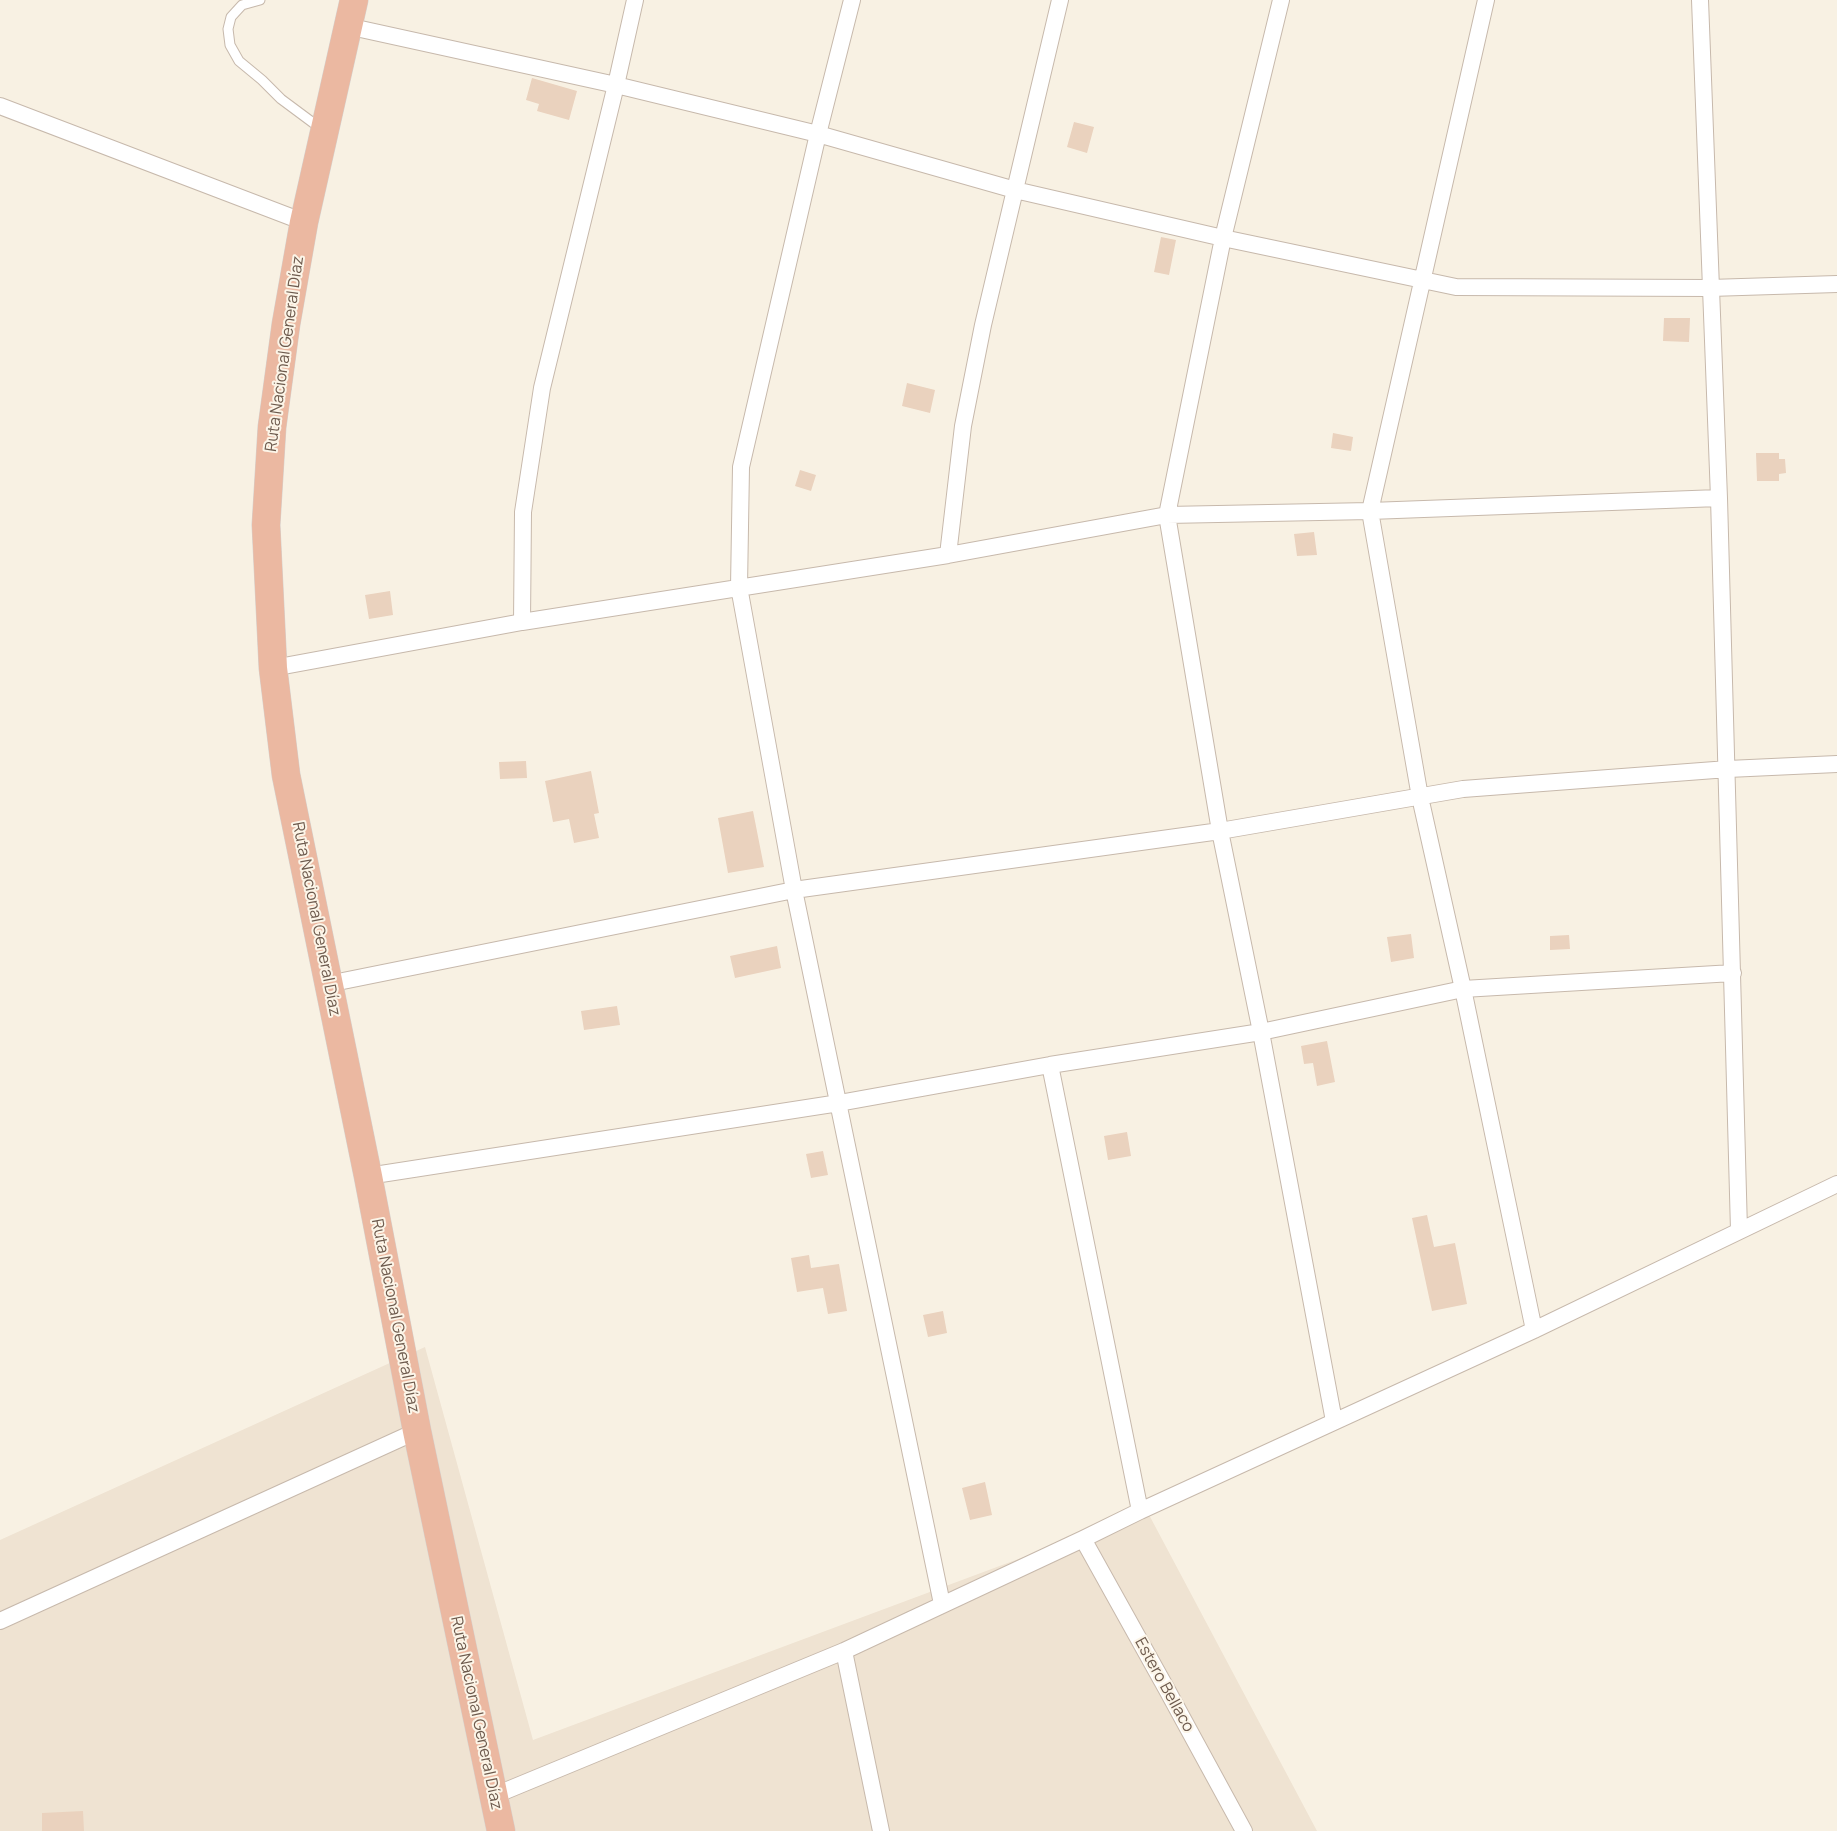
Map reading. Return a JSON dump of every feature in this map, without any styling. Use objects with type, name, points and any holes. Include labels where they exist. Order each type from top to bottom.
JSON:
[{"type":"highway","name":"Ruta Nacional General Díaz","points":[[354,0],[304,222],[286,324],[272,427],[266,525],[273,668],[286,775],[368,1176],[417,1431],[501,1831]]},
{"type":"street","points":[[522,622],[523,512],[542,388],[635,0]]},
{"type":"street","points":[[852,0],[818,134],[741,467],[739,587],[794,890],[942,1604]]},
{"type":"street","points":[[948,555],[963,426],[983,325],[1060,0]]},
{"type":"street","points":[[1281,0],[1223,238],[1167,515],[1220,831],[1261,1032],[1334,1421]]},
{"type":"street","points":[[1486,0],[1370,511],[1420,797],[1463,990],[1534,1330]]},
{"type":"street","points":[[1700,0],[1728,769],[1739,1230]]},
{"type":"street","points":[[348,26],[616,85],[818,134],[1015,190],[1223,238],[1456,287],[1710,288],[1837,284]]},
{"type":"street","points":[[0,106],[304,222]]},
{"type":"street","points":[[273,668],[522,622],[948,555],[1167,515],[1370,511],[1719,498]]},
{"type":"street","points":[[328,984],[794,890],[1220,831],[1463,789],[1728,769],[1837,764]]},
{"type":"street","points":[[368,1176],[839,1103],[1050,1064],[1261,1032],[1463,990],[1733,973]]},
{"type":"street","points":[[1050,1064],[1140,1511]]},
{"type":"street","points":[[494,1796],[844,1651],[1140,1511],[1534,1330],[1837,1184]]},
{"type":"street","points":[[0,1621],[417,1431]]},
{"type":"street","name":"Estero Bellaco","points":[[1084,1539],[1244,1831]]},
{"type":"street","points":[[844,1651],[880,1831]]},
{"type":"lane","points":[[260,0],[242,6],[231,17],[228,29],[230,45],[238,61],[262,80],[281,99],[324,131]]},
{"type":"shaded area","points":[[425,1347],[533,1740],[1147,1511],[1317,1831],[0,1831],[0,1540]]},
{"type":"building","points":[[532,78],[577,91],[569,120],[537,111],[539,104],[526,100]]},
{"type":"building","points":[[1074,122],[1094,127],[1087,153],[1067,147]]},
{"type":"building","points":[[1161,237],[1176,240],[1169,275],[1154,272]]},
{"type":"building","points":[[1664,318],[1690,318],[1689,342],[1663,341]]},
{"type":"building","points":[[907,383],[935,390],[930,413],[902,406]]},
{"type":"building","points":[[1333,433],[1353,437],[1351,451],[1331,448]]},
{"type":"building","points":[[1756,453],[1779,453],[1779,459],[1785,459],[1786,473],[1779,474],[1779,481],[1757,481]]},
{"type":"building","points":[[800,470],[816,475],[811,491],[795,486]]},
{"type":"building","points":[[1314,532],[1317,555],[1297,556],[1294,534]]},
{"type":"building","points":[[390,591],[393,615],[369,619],[365,595]]},
{"type":"building","points":[[526,761],[527,778],[500,779],[499,762]]},
{"type":"building","points":[[591,771],[599,813],[594,814],[599,838],[574,843],[569,819],[553,822],[545,781]]},
{"type":"building","points":[[753,811],[764,867],[728,873],[718,818]]},
{"type":"building","points":[[1411,934],[1414,958],[1391,962],[1387,937]]},
{"type":"building","points":[[1569,935],[1570,949],[1550,950],[1550,936]]},
{"type":"building","points":[[777,946],[781,968],[735,978],[730,956]]},
{"type":"building","points":[[617,1006],[620,1025],[584,1030],[581,1011]]},
{"type":"building","points":[[1327,1041],[1335,1082],[1317,1086],[1313,1063],[1304,1064],[1301,1046]]},
{"type":"building","points":[[1127,1132],[1131,1156],[1108,1160],[1104,1136]]},
{"type":"building","points":[[823,1151],[828,1175],[811,1178],[806,1154]]},
{"type":"building","points":[[1427,1215],[1434,1247],[1455,1243],[1467,1304],[1432,1311],[1412,1218]]},
{"type":"building","points":[[809,1255],[811,1268],[839,1264],[847,1311],[828,1314],[823,1288],[797,1292],[791,1258]]},
{"type":"building","points":[[943,1311],[947,1333],[928,1337],[923,1315]]},
{"type":"building","points":[[985,1482],[992,1515],[970,1520],[962,1488]]},
{"type":"building","points":[[83,1811],[84,1831],[42,1831],[42,1813]]}]
